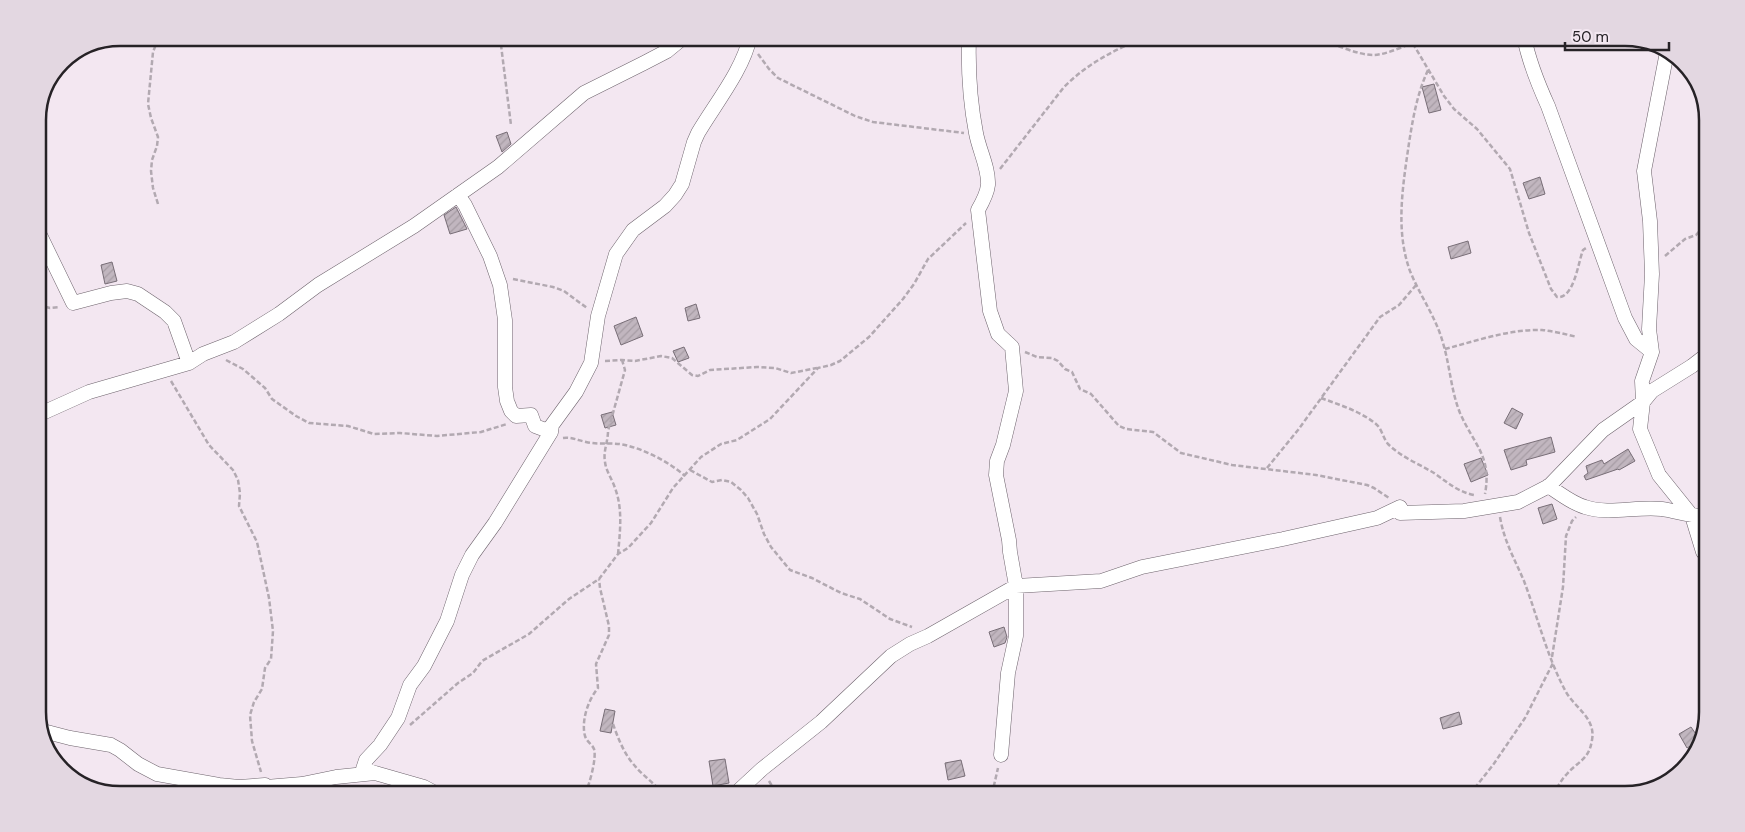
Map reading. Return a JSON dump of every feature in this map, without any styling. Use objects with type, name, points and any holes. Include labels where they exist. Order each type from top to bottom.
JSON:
[{"type":"street","points":[[46,411],[88,392],[189,363],[203,354],[234,342],[279,314],[318,285],[414,226],[498,167],[584,93],[644,64],[674,46]]},
{"type":"street","points":[[421,786],[364,769],[366,760],[380,745],[398,718],[406,694],[424,666],[447,621],[462,575],[472,555],[495,523],[551,432],[552,425],[576,392],[591,363],[598,316],[616,254],[633,230],[665,206],[682,184],[698,133],[733,76],[748,46]]},
{"type":"street","points":[[969,46],[970,88],[976,134],[986,169],[988,184],[986,196],[978,210],[990,311],[998,334],[1012,347],[1016,391],[1008,429],[997,461],[996,475],[1010,540],[1010,552],[1016,586],[1016,636],[1008,673],[1001,755]]},
{"type":"street","points":[[1526,46],[1536,79],[1548,106],[1625,318],[1636,339],[1652,352]]},
{"type":"street","points":[[1666,59],[1644,171],[1648,199],[1652,274],[1649,329],[1652,352],[1642,381],[1643,402],[1640,429],[1659,475],[1698,516]]},
{"type":"street","points":[[458,195],[465,205],[496,270],[500,285],[505,320],[505,387],[507,401],[511,411],[516,416],[531,415],[535,426],[551,432]]},
{"type":"street","points":[[46,247],[73,303],[111,293],[128,292],[138,294],[174,320],[189,363]]},
{"type":"street","points":[[744,786],[821,722],[891,656],[1016,586],[1100,582],[1142,567],[1377,518],[1400,507],[1400,513],[1464,511],[1489,503],[1518,502],[1548,486],[1603,430],[1643,402],[1652,391],[1699,361]]},
{"type":"street","points":[[1548,486],[1587,508],[1661,509],[1698,516]]},
{"type":"street","points":[[49,733],[111,745],[138,764],[157,774],[229,786]]},
{"type":"street","points":[[278,786],[375,772]]},
{"type":"path","points":[[155,46],[148,104],[158,137],[151,171],[153,188],[158,204]]},
{"type":"path","points":[[501,46],[510,125]]},
{"type":"path","points":[[753,46],[769,69],[778,78],[855,116],[873,122],[976,134]]},
{"type":"path","points":[[988,184],[1064,87],[1075,76],[1105,55],[1124,46]]},
{"type":"path","points":[[1336,46],[1372,56],[1404,46]]},
{"type":"path","points":[[1414,46],[1454,109],[1477,129],[1510,169],[1529,233],[1551,289],[1557,297],[1562,297],[1568,293],[1583,250],[1597,238]]},
{"type":"path","points":[[1428,70],[1420,86],[1414,114],[1402,207],[1405,249],[1410,270],[1436,322],[1445,349],[1460,412],[1485,462],[1488,474],[1489,503],[1523,581],[1566,693],[1588,719],[1592,728],[1591,749],[1587,756],[1566,775],[1559,786]]},
{"type":"path","points":[[591,363],[622,360],[635,361],[661,356],[672,358],[692,375],[698,376],[710,370],[757,367],[775,368],[791,372],[831,365],[840,361],[869,337],[903,299],[928,259],[978,210]]},
{"type":"path","points":[[1652,274],[1659,262],[1674,248],[1685,239],[1696,235],[1699,232]]},
{"type":"path","points":[[496,270],[507,278],[539,283],[564,291],[598,316]]},
{"type":"path","points":[[1266,468],[1298,430],[1380,317],[1399,305],[1416,284]]},
{"type":"path","points":[[46,306],[57,309],[73,303]]},
{"type":"path","points":[[1445,349],[1517,332],[1541,330],[1576,337]]},
{"type":"path","points":[[1012,347],[1032,356],[1047,357],[1058,361],[1065,369],[1074,374],[1080,389],[1091,394],[1112,419],[1126,430],[1152,432],[1181,453],[1232,465],[1316,475],[1367,486],[1385,494],[1400,507]]},
{"type":"path","points":[[203,354],[238,365],[265,388],[272,400],[309,423],[348,426],[374,434],[400,433],[437,436],[472,433],[496,428],[531,415]]},
{"type":"path","points":[[618,554],[621,520],[616,489],[605,465],[604,452],[625,370],[622,360]]},
{"type":"path","points":[[409,726],[458,683],[473,673],[482,661],[529,634],[569,599],[599,579],[618,554],[628,548],[641,535],[651,523],[673,488],[701,457],[721,444],[737,440],[770,419],[818,368]]},
{"type":"path","points":[[163,370],[178,390],[210,445],[233,470],[238,480],[239,506],[257,542],[269,598],[273,631],[271,659],[265,668],[262,689],[254,702],[250,715],[252,741],[265,786]]},
{"type":"path","points":[[1320,398],[1348,408],[1367,418],[1379,426],[1389,444],[1453,487],[1489,503]]},
{"type":"path","points":[[551,432],[560,438],[572,437],[585,442],[625,445],[652,456],[677,469],[685,476]]},
{"type":"path","points":[[690,470],[712,482],[722,480],[731,482],[741,490],[757,514],[771,547],[790,570],[812,578],[841,593],[860,599],[890,619],[908,625],[928,636]]},
{"type":"path","points":[[1552,658],[1563,587],[1566,536],[1572,521],[1587,508]]},
{"type":"path","points":[[588,786],[594,749],[585,736],[586,719],[590,699],[598,688],[596,664],[610,635],[599,579]]},
{"type":"path","points":[[1477,786],[1493,766],[1525,718],[1554,663]]},
{"type":"path","points":[[613,724],[621,745],[635,766],[655,786]]},
{"type":"path","points":[[994,786],[1001,755]]},
{"type":"building","points":[[1434,84],[1441,110],[1429,113],[1422,87]]},
{"type":"building","points":[[507,132],[511,144],[502,152],[496,136]]},
{"type":"building","points":[[1540,177],[1545,194],[1529,199],[1523,183]]},
{"type":"building","points":[[456,207],[467,229],[450,234],[444,215]]},
{"type":"building","points":[[1468,241],[1471,253],[1451,259],[1448,247]]},
{"type":"building","points":[[112,262],[117,281],[105,284],[101,265]]},
{"type":"building","points":[[696,304],[700,318],[688,321],[685,308]]},
{"type":"building","points":[[636,317],[643,336],[621,345],[614,326]]},
{"type":"building","points":[[684,347],[689,358],[678,362],[673,351]]},
{"type":"building","points":[[1512,408],[1523,414],[1516,429],[1504,423]]},
{"type":"building","points":[[612,412],[616,425],[605,428],[601,415]]},
{"type":"building","points":[[1551,437],[1555,452],[1526,460],[1527,465],[1511,470],[1504,450]]},
{"type":"building","points":[[1628,449],[1635,461],[1619,470],[1586,480],[1584,476],[1588,473],[1586,466],[1602,460],[1604,464]]},
{"type":"building","points":[[1481,458],[1488,475],[1471,482],[1464,464]]},
{"type":"building","points":[[1552,504],[1557,519],[1543,524],[1538,508]]},
{"type":"building","points":[[1004,627],[1007,637],[1005,643],[994,647],[989,632]]},
{"type":"building","points":[[605,709],[615,711],[611,733],[600,731]]},
{"type":"building","points":[[1459,712],[1462,724],[1443,729],[1440,718]]},
{"type":"building","points":[[1691,727],[1695,733],[1690,746],[1687,748],[1679,734]]},
{"type":"building","points":[[725,759],[729,783],[713,786],[709,761]]},
{"type":"building","points":[[961,760],[965,776],[948,780],[945,763]]}]
